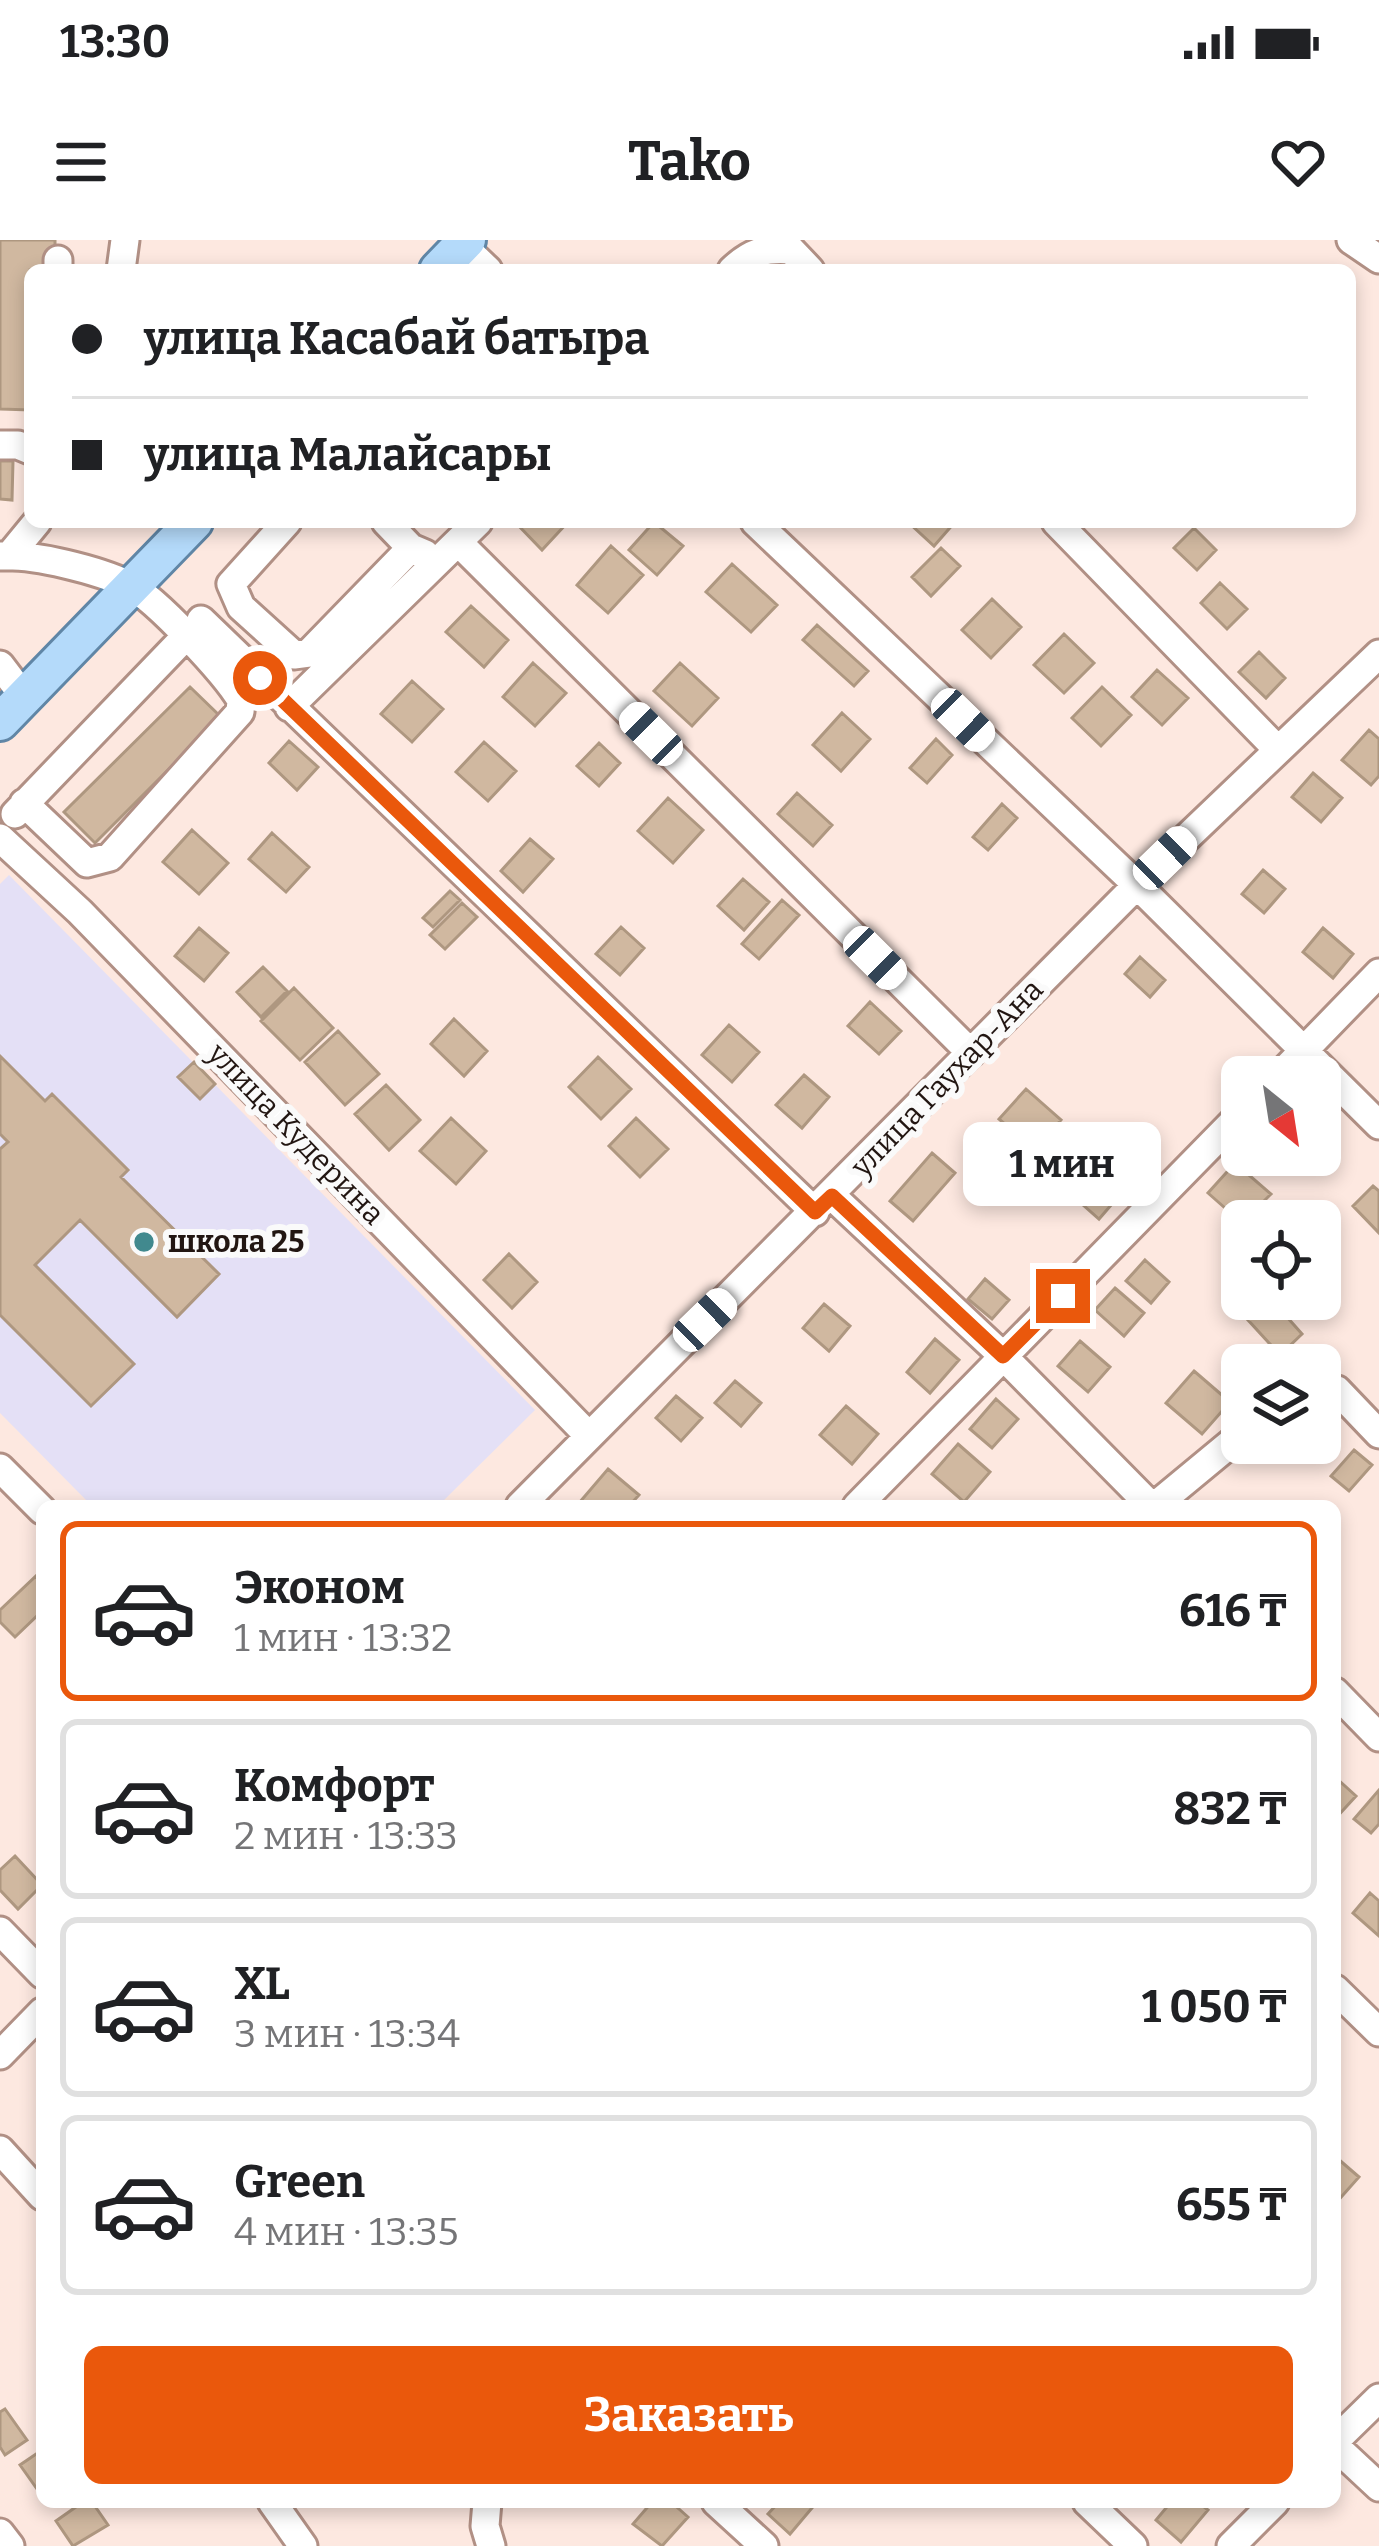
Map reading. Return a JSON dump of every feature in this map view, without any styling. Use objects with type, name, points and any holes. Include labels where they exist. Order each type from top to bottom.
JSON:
[{"type":"main road","points":[[12,710],[188,528]]},
{"type":"street","points":[[1351,240],[1379,259]]},
{"type":"street","points":[[740,264],[767,248],[791,250],[804,264]]},
{"type":"street","points":[[4,556],[32,528]]},
{"type":"street","points":[[282,528],[231,584],[242,607],[294,655],[309,653],[411,548]]},
{"type":"street","points":[[392,528],[411,548],[449,552],[971,1053]]},
{"type":"street","points":[[289,707],[472,528]]},
{"type":"street","points":[[761,528],[1136,885],[1379,1125]]},
{"type":"street","points":[[1062,528],[1278,750]]},
{"type":"street","points":[[4,556],[79,569],[132,586],[194,628],[289,707],[824,1204],[1003,1356],[1147,1500]]},
{"type":"street","points":[[0,834],[24,803],[194,628]]},
{"type":"street","points":[[24,803],[87,863],[110,857],[240,712],[241,700],[194,628]]},
{"type":"street","name":"улица Гаухар-Ана","points":[[526,1500],[1136,885],[1379,654]]},
{"type":"street","points":[[0,665],[12,710]]},
{"type":"street","name":"улица Кудерина","points":[[0,834],[587,1434]]},
{"type":"street","points":[[1298,1056],[1379,973]]},
{"type":"street","points":[[862,1500],[1221,1134]]},
{"type":"street","points":[[1341,1394],[1379,1434]]},
{"type":"street","points":[[1161,1500],[1221,1452]]},
{"type":"street","points":[[0,1468],[36,1504]]},
{"type":"street","points":[[1341,1698],[1379,1737]]},
{"type":"street","points":[[0,1931],[36,1968]]},
{"type":"street","points":[[1341,1995],[1379,2032]]},
{"type":"street","points":[[0,2055],[36,2018]]},
{"type":"street","points":[[0,2150],[36,2189]]},
{"type":"street","points":[[1341,2437],[1379,2398]]},
{"type":"street","points":[[1341,2449],[1379,2487]]},
{"type":"street","points":[[276,2508],[303,2546]]},
{"type":"street","points":[[486,2508],[485,2526],[491,2546]]},
{"type":"street","points":[[723,2508],[764,2546]]},
{"type":"street","points":[[1093,2508],[1132,2546]]},
{"type":"street","points":[[1231,2546],[1269,2508]]},
{"type":"street","points":[[0,2533],[10,2546]]},
{"type":"shaded area","points":[[9,875],[535,1410],[444,1500],[86,1500],[0,1413],[0,884]]},
{"type":"building","points":[[0,240],[55,240],[55,264],[24,264],[24,410],[0,409]]},
{"type":"building","points":[[0,461],[13,461],[12,500],[0,499]]},
{"type":"building","points":[[521,528],[562,528],[542,550]]},
{"type":"building","points":[[649,528],[661,528],[683,546],[657,575],[629,550]]},
{"type":"building","points":[[914,528],[950,528],[934,546]]},
{"type":"building","points":[[1194,528],[1216,550],[1197,570],[1174,548]]},
{"type":"building","points":[[611,546],[643,575],[608,613],[577,585]]},
{"type":"building","points":[[941,548],[960,566],[931,596],[912,577]]},
{"type":"building","points":[[732,564],[777,605],[751,632],[706,592]]},
{"type":"building","points":[[1220,583],[1247,609],[1227,629],[1201,603]]},
{"type":"building","points":[[992,599],[1021,627],[991,658],[962,630]]},
{"type":"building","points":[[471,606],[508,640],[484,667],[446,632]]},
{"type":"building","points":[[817,625],[868,671],[854,686],[803,640]]},
{"type":"building","points":[[1064,634],[1094,663],[1064,693],[1034,665]]},
{"type":"building","points":[[1259,652],[1285,678],[1266,698],[1239,672]]},
{"type":"building","points":[[533,663],[566,693],[535,726],[503,697]]},
{"type":"building","points":[[680,663],[718,698],[692,726],[654,691]]},
{"type":"building","points":[[1157,670],[1188,698],[1162,725],[1132,697]]},
{"type":"building","points":[[412,681],[443,709],[412,742],[381,714]]},
{"type":"building","points":[[190,687],[221,717],[95,843],[64,812]]},
{"type":"building","points":[[1102,687],[1131,715],[1101,746],[1072,718]]},
{"type":"building","points":[[842,713],[870,739],[841,771],[813,745]]},
{"type":"building","points":[[1369,730],[1379,739],[1379,776],[1371,785],[1342,760]]},
{"type":"building","points":[[936,739],[952,755],[927,783],[910,768]]},
{"type":"building","points":[[289,741],[318,767],[297,790],[269,763]]},
{"type":"building","points":[[484,742],[516,771],[488,801],[456,772]]},
{"type":"building","points":[[599,743],[620,763],[599,786],[577,766]]},
{"type":"building","points":[[1313,773],[1342,798],[1321,822],[1292,797]]},
{"type":"building","points":[[797,793],[832,825],[813,846],[778,814]]},
{"type":"building","points":[[668,798],[703,830],[673,863],[638,831]]},
{"type":"building","points":[[1002,804],[1017,818],[988,850],[973,837]]},
{"type":"building","points":[[192,830],[228,863],[199,894],[163,862]]},
{"type":"building","points":[[272,833],[309,867],[286,892],[249,859]]},
{"type":"building","points":[[530,839],[553,859],[523,892],[501,871]]},
{"type":"building","points":[[1263,870],[1285,889],[1264,913],[1242,894]]},
{"type":"building","points":[[743,879],[769,902],[744,930],[718,906]]},
{"type":"building","points":[[450,891],[460,900],[433,927],[423,918]]},
{"type":"building","points":[[782,900],[799,915],[759,959],[742,944]]},
{"type":"building","points":[[462,903],[477,917],[445,949],[430,935]]},
{"type":"building","points":[[621,927],[644,948],[620,975],[596,954]]},
{"type":"building","points":[[199,928],[228,953],[204,981],[175,956]]},
{"type":"building","points":[[1323,928],[1353,954],[1333,978],[1303,952]]},
{"type":"building","points":[[1140,957],[1165,980],[1150,997],[1125,974]]},
{"type":"building","points":[[263,967],[287,991],[261,1017],[237,992]]},
{"type":"building","points":[[294,988],[333,1028],[300,1060],[261,1021]]},
{"type":"building","points":[[870,1002],[901,1031],[879,1054],[848,1026]]},
{"type":"building","points":[[454,1019],[487,1051],[464,1076],[431,1044]]},
{"type":"building","points":[[729,1025],[759,1052],[732,1082],[702,1055]]},
{"type":"building","points":[[338,1031],[379,1074],[345,1105],[305,1062]]},
{"type":"building","name":"школа 25","points":[[0,1056],[45,1101],[52,1094],[128,1170],[121,1177],[219,1274],[177,1317],[80,1220],[35,1265],[134,1364],[91,1406],[0,1315],[0,1149],[8,1142],[0,1134]]},
{"type":"building","points":[[598,1057],[631,1089],[601,1119],[569,1087]]},
{"type":"building","points":[[194,1062],[215,1084],[200,1099],[178,1077]]},
{"type":"building","points":[[804,1075],[829,1097],[802,1128],[776,1105]]},
{"type":"building","points":[[386,1085],[420,1120],[389,1150],[355,1114]]},
{"type":"building","points":[[1026,1089],[1061,1120],[1035,1150],[999,1119]]},
{"type":"building","points":[[451,1118],[486,1151],[456,1184],[420,1151]]},
{"type":"building","points":[[636,1118],[668,1149],[640,1177],[609,1146]]},
{"type":"building","points":[[932,1153],[955,1173],[913,1221],[890,1201]]},
{"type":"building","points":[[1091,1160],[1125,1189],[1099,1219],[1065,1189]]},
{"type":"building","points":[[1223,1176],[1250,1176],[1271,1194],[1265,1200],[1221,1200],[1221,1204],[1208,1193]]},
{"type":"building","points":[[1373,1186],[1379,1191],[1379,1233],[1353,1206]]},
{"type":"building","points":[[509,1254],[537,1282],[512,1308],[484,1280]]},
{"type":"building","points":[[1145,1260],[1169,1282],[1151,1303],[1126,1281]]},
{"type":"building","points":[[985,1279],[1009,1300],[992,1319],[968,1299]]},
{"type":"building","points":[[1115,1288],[1144,1313],[1124,1336],[1095,1310]]},
{"type":"building","points":[[824,1304],[850,1326],[829,1351],[803,1328]]},
{"type":"building","points":[[1248,1320],[1290,1320],[1302,1334],[1292,1344],[1270,1344]]},
{"type":"building","points":[[935,1339],[959,1360],[930,1393],[907,1372]]},
{"type":"building","points":[[1080,1341],[1110,1367],[1088,1392],[1058,1366]]},
{"type":"building","points":[[1194,1371],[1221,1394],[1221,1412],[1202,1434],[1166,1403]]},
{"type":"building","points":[[735,1381],[761,1403],[741,1426],[715,1403]]},
{"type":"building","points":[[676,1396],[702,1418],[681,1441],[656,1418]]},
{"type":"building","points":[[996,1399],[1018,1419],[992,1448],[970,1429]]},
{"type":"building","points":[[846,1406],[878,1434],[852,1464],[820,1435]]},
{"type":"building","points":[[958,1444],[990,1472],[966,1500],[932,1474]]},
{"type":"building","points":[[1354,1450],[1372,1465],[1349,1491],[1331,1476]]},
{"type":"building","points":[[608,1469],[639,1495],[634,1500],[582,1500]]},
{"type":"building","points":[[36,1576],[36,1617],[15,1637],[0,1622],[0,1610]]},
{"type":"building","points":[[1341,1782],[1356,1796],[1341,1812]]},
{"type":"building","points":[[1379,1790],[1379,1824],[1371,1833],[1354,1819]]},
{"type":"building","points":[[15,1856],[36,1879],[36,1891],[18,1909],[0,1890],[0,1870]]},
{"type":"building","points":[[1370,1893],[1379,1901],[1379,1936],[1353,1913]]},
{"type":"building","points":[[1341,2161],[1359,2177],[1341,2197]]},
{"type":"building","points":[[5,2409],[27,2440],[5,2455],[0,2447],[0,2412]]},
{"type":"building","points":[[36,2454],[36,2488],[20,2465]]},
{"type":"building","points":[[74,2508],[96,2508],[108,2525],[73,2546],[56,2521]]},
{"type":"building","points":[[647,2508],[678,2508],[688,2517],[662,2546],[633,2524]]},
{"type":"building","points":[[774,2508],[812,2508],[790,2534],[768,2514]]},
{"type":"building","points":[[1166,2508],[1208,2510],[1181,2542],[1156,2520]]},
{"type":"place","name":"школа 25","points":[[144,1242]]},
{"type":"route","points":[[260,678],[815,1212],[832,1196],[1003,1356],[1063,1296]]}]
